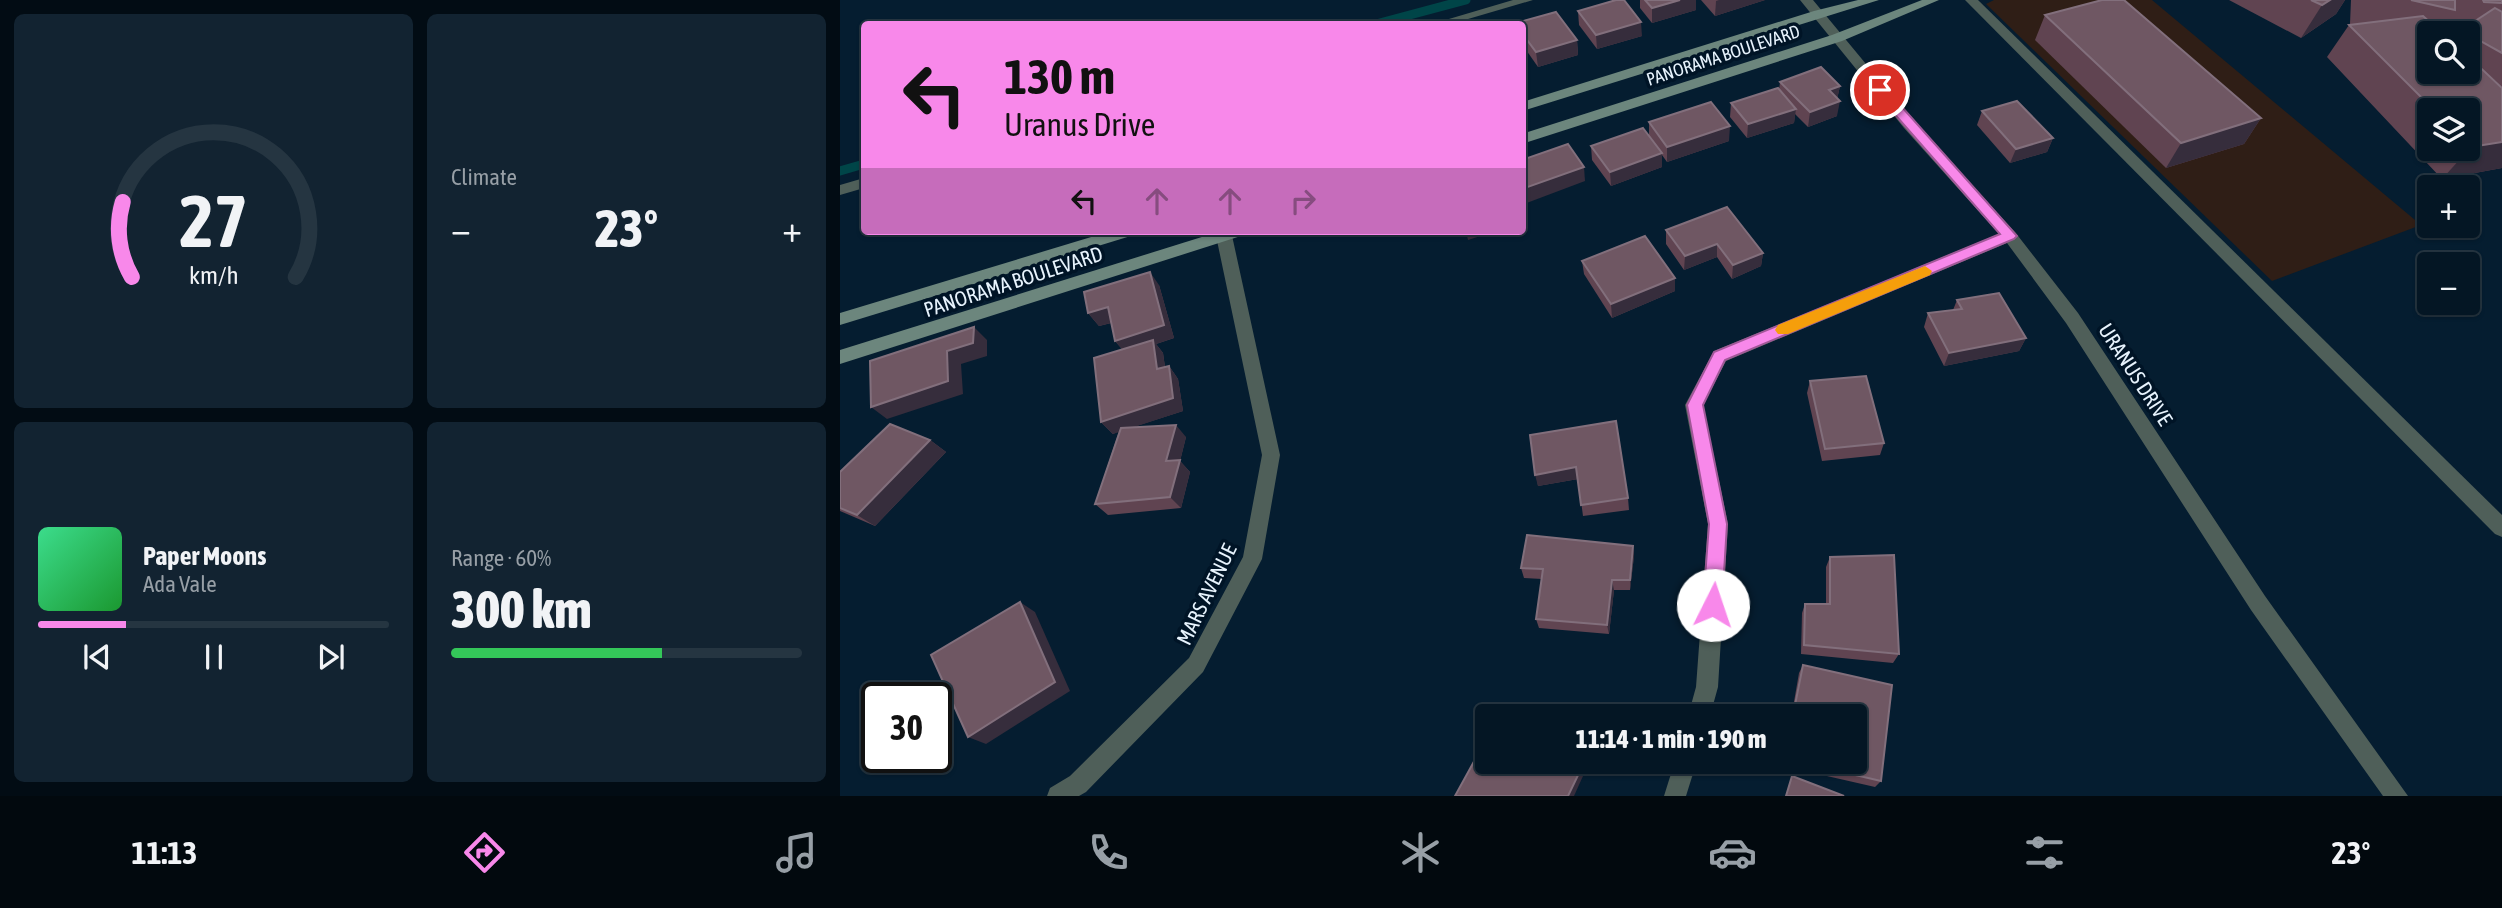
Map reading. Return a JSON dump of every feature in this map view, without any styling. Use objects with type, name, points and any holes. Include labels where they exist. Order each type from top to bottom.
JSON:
[{"type":"main road","name":"PANORAMA BOULEVARD","points":[[1526,106],[1812,7],[1873,0]]},
{"type":"main road","name":"PANORAMA BOULEVARD","points":[[1526,138],[1837,38],[1933,0]]},
{"type":"main road","name":"PANORAMA BOULEVARD","points":[[840,319],[1116,235]]},
{"type":"main road","name":"PANORAMA BOULEVARD","points":[[840,357],[1223,235]]},
{"type":"street","points":[[1449,21],[1527,0]]},
{"type":"street","points":[[1971,0],[2502,528]]},
{"type":"street","name":"URANUS DRIVE","points":[[1812,7],[1909,125],[2010,236],[2072,318],[2258,603],[2396,796]]},
{"type":"street","points":[[840,190],[861,184]]},
{"type":"street","name":"MARS AVENUE","points":[[1058,796],[1079,784],[1196,665],[1252,559],[1271,456],[1229,235]]},
{"type":"street","points":[[1702,704],[1707,687],[1718,524],[1695,405],[1720,356],[2010,236]]},
{"type":"street","points":[[1675,796],[1682,774]]},
{"type":"shaded area","points":[[1994,0],[2152,0],[2417,222],[2417,227],[2272,281],[1986,4]]},
{"type":"building","points":[[1624,0],[1641,22],[1596,35],[1578,11]]},
{"type":"building","points":[[1645,0],[1680,0],[1652,8]]},
{"type":"building","points":[[2102,0],[2124,0],[2261,118],[2181,143],[2045,15]]},
{"type":"building","points":[[2311,0],[2330,0],[2322,5]]},
{"type":"building","points":[[2411,0],[2455,0],[2455,10]]},
{"type":"building","points":[[2483,0],[2502,0],[2502,3],[2484,2]]},
{"type":"building","points":[[2495,8],[2502,12],[2502,53],[2480,41],[2480,21],[2475,21]]},
{"type":"building","points":[[1556,12],[1577,40],[1536,52],[1526,38],[1526,21],[1523,21]]},
{"type":"building","points":[[2423,16],[2429,21],[2417,21],[2417,84],[2480,84],[2480,67],[2502,88],[2502,142],[2480,146],[2480,98],[2422,98],[2349,25]]},
{"type":"building","points":[[1821,67],[1840,86],[1829,90],[1840,101],[1810,112],[1780,82]]},
{"type":"building","points":[[1778,88],[1796,109],[1748,124],[1731,103]]},
{"type":"building","points":[[2017,101],[2053,138],[2016,149],[1982,111]]},
{"type":"building","points":[[1711,102],[1730,126],[1667,147],[1649,122]]},
{"type":"building","points":[[1643,128],[1662,153],[1610,172],[1591,146]]},
{"type":"building","points":[[1568,144],[1584,167],[1526,188],[1526,159]]},
{"type":"building","points":[[1727,207],[1763,253],[1733,265],[1717,244],[1685,256],[1666,230]]},
{"type":"building","points":[[1645,236],[1675,278],[1611,304],[1582,261]]},
{"type":"building","points":[[1150,272],[1164,325],[1115,341],[1108,307],[1088,313],[1084,292]]},
{"type":"building","points":[[1999,293],[2026,338],[1949,353],[1928,313],[1962,309],[1957,300]]},
{"type":"building","points":[[974,327],[973,343],[947,351],[948,381],[871,407],[870,361]]},
{"type":"building","points":[[1153,340],[1157,369],[1169,366],[1173,398],[1101,422],[1094,358]]},
{"type":"building","points":[[1866,376],[1884,443],[1825,449],[1810,381]]},
{"type":"building","points":[[1616,421],[1628,498],[1581,505],[1576,467],[1535,475],[1530,435]]},
{"type":"building","points":[[890,424],[930,440],[857,515],[840,508],[840,472]]},
{"type":"building","points":[[1176,425],[1166,461],[1180,460],[1170,497],[1095,504],[1121,428]]},
{"type":"building","points":[[1527,535],[1633,546],[1630,580],[1612,580],[1607,625],[1536,619],[1543,569],[1521,568]]},
{"type":"building","points":[[1894,555],[1899,654],[1804,645],[1805,604],[1830,604],[1830,557]]},
{"type":"building","points":[[1020,602],[1055,682],[968,737],[952,702],[952,682],[943,682],[931,655]]},
{"type":"building","points":[[1803,665],[1892,685],[1881,781],[1851,774],[1867,774],[1867,704],[1795,704]]},
{"type":"building","points":[[1475,760],[1475,774],[1579,774],[1568,796],[1455,796]]},
{"type":"building","points":[[1792,776],[1844,796],[1786,796]]},
{"type":"waterway","points":[[1387,21],[1466,0]]},
{"type":"waterway","points":[[840,171],[861,165]]},
{"type":"slow traffic","points":[[1783,330],[1925,271]]},
{"type":"route","points":[[1713,605],[1718,524],[1695,405],[1720,356],[2010,236],[1880,90]]}]
